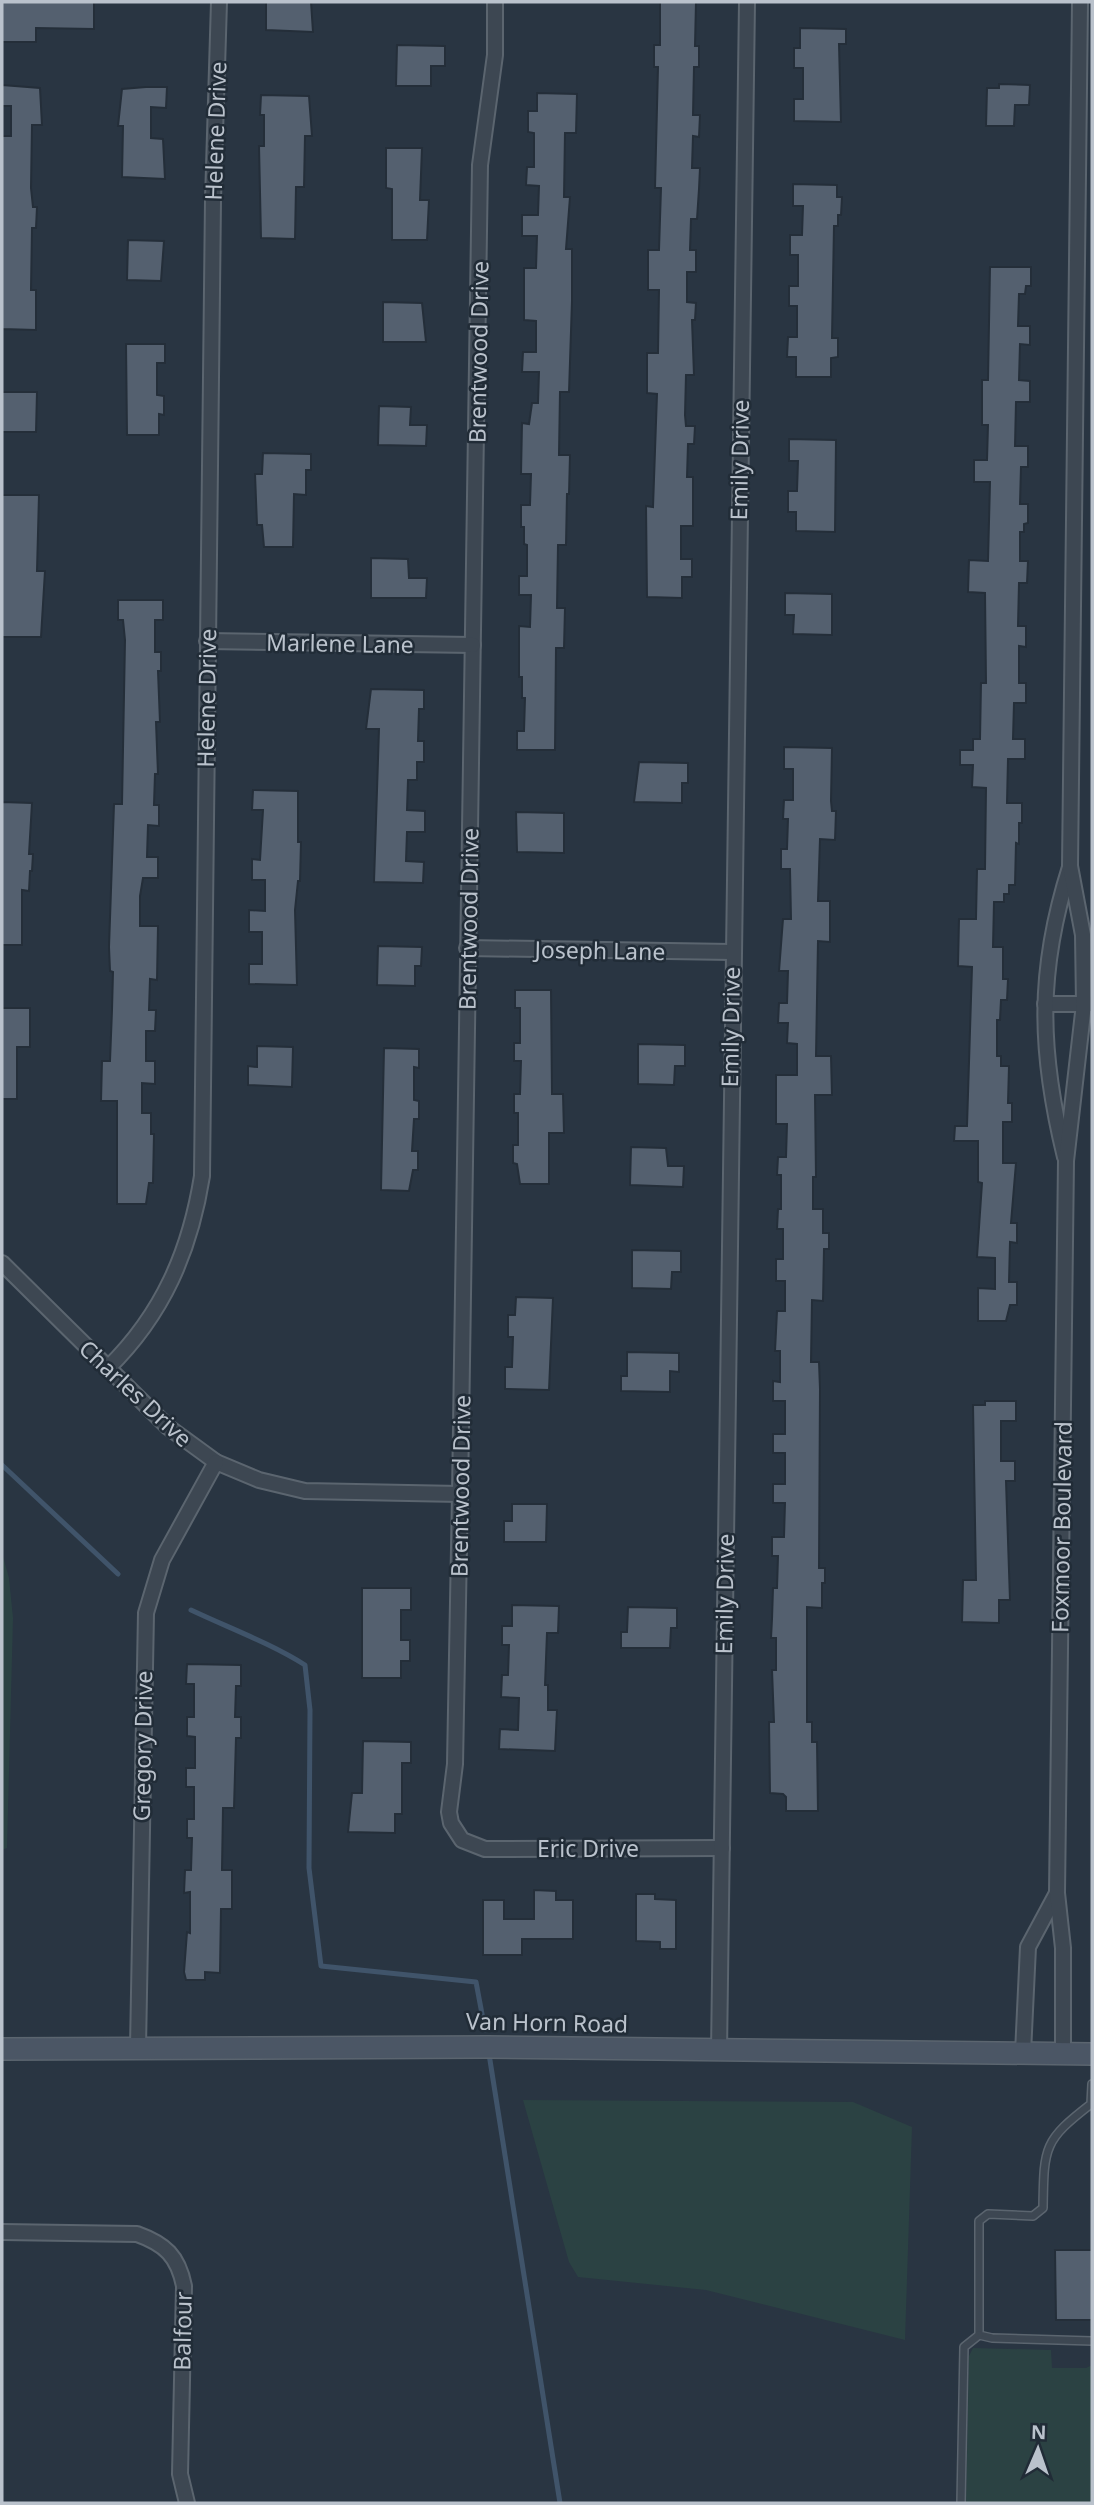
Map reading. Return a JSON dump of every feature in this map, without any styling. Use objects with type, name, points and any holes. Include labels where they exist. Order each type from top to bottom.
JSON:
[{"type":"main road","name":"Van Horn Road","points":[[2,2049],[488,2047],[719,2052],[1092,2054]]},
{"type":"street","name":"Helene Drive","points":[[108,1368],[159,1307],[172,1282],[189,1241],[202,1175],[213,201],[219,2]]},
{"type":"street","name":"Brentwood Drive","points":[[458,1835],[449,1812],[454,1764],[460,1494],[481,165],[495,55],[495,2]]},
{"type":"street","name":"Emily Drive","points":[[719,2052],[747,2]]},
{"type":"street","name":"Foxmoor Boulevard","points":[[1063,2054],[1063,1948],[1057,1893],[1066,1161],[1088,1004],[1083,935],[1070,866],[1080,2]]},
{"type":"street","name":"Marlene Lane","points":[[207,641],[473,645]]},
{"type":"street","name":"Foxmoor Boulevard","points":[[1066,1161],[1052,1104],[1046,1053],[1045,1003],[1051,932],[1070,866]]},
{"type":"street","name":"Joseph Lane","points":[[467,948],[732,952]]},
{"type":"street","points":[[1045,1003],[1088,1004]]},
{"type":"street","name":"Charles Drive","points":[[2,1263],[168,1426],[216,1462],[259,1480],[305,1491],[460,1494]]},
{"type":"street","name":"Gregory Drive","points":[[138,2047],[146,1613],[162,1560],[216,1462]]},
{"type":"street","name":"Eric Drive","points":[[458,1835],[469,1845],[485,1849],[722,1848]]},
{"type":"street","name":"Foxmoor Boulevard","points":[[1023,2053],[1028,1947],[1057,1893]]},
{"type":"street","name":"Balfour","points":[[2,2232],[137,2234],[157,2241],[174,2257],[184,2286],[180,2474],[187,2503]]},
{"type":"lane","points":[[979,2335],[979,2221],[988,2214],[1032,2216],[1043,2208],[1047,2151],[1057,2130],[1091,2104],[1092,2084]]},
{"type":"lane","points":[[961,2503],[964,2347],[979,2335],[1092,2341]]},
{"type":"green space","points":[[2,1553],[9,1578],[13,1618],[7,1848],[2,1850]]},
{"type":"green space","points":[[523,2100],[853,2102],[912,2127],[905,2340],[706,2290],[578,2277],[569,2262]]},
{"type":"green space","points":[[973,2348],[1051,2350],[1052,2368],[1086,2368],[1092,2365],[1092,2503],[966,2503],[969,2356]]},
{"type":"building","points":[[2,2],[94,2],[94,29],[36,28],[36,42],[2,42]]},
{"type":"building","points":[[266,2],[311,2],[313,32],[266,30]]},
{"type":"building","points":[[660,2],[696,2],[695,46],[699,46],[699,67],[694,67],[693,115],[700,115],[699,137],[693,136],[692,168],[700,168],[697,219],[691,219],[690,250],[696,250],[696,272],[687,272],[687,302],[696,303],[695,320],[692,320],[694,375],[686,375],[685,415],[686,426],[695,426],[694,444],[688,444],[687,477],[693,477],[693,526],[681,526],[681,559],[692,559],[692,577],[682,577],[682,598],[647,597],[646,506],[653,507],[657,394],[647,393],[647,353],[658,353],[659,290],[648,290],[648,250],[659,250],[661,188],[655,188],[658,67],[654,67],[654,45],[660,45]]},
{"type":"building","points":[[800,28],[846,29],[846,44],[839,44],[841,122],[794,121],[794,99],[803,99],[803,68],[794,68],[794,48],[800,48]]},
{"type":"building","points":[[397,45],[445,46],[445,66],[431,66],[431,86],[396,86]]},
{"type":"building","points":[[999,84],[1030,85],[1029,105],[1015,105],[1014,126],[986,126],[987,88],[999,88]]},
{"type":"building","points":[[2,85],[40,88],[42,125],[32,125],[31,188],[33,207],[37,207],[36,228],[32,228],[31,290],[36,290],[36,330],[2,329],[2,136],[11,136],[11,106],[2,106]]},
{"type":"building","points":[[167,87],[166,108],[151,107],[151,138],[163,139],[165,179],[122,177],[123,126],[118,126],[122,89]]},
{"type":"building","points":[[537,93],[577,94],[576,133],[565,133],[564,197],[570,197],[566,249],[572,249],[572,301],[569,392],[560,392],[559,455],[570,455],[569,494],[566,545],[558,545],[557,608],[565,608],[564,648],[556,648],[555,750],[517,750],[517,731],[524,731],[525,698],[522,698],[522,677],[519,677],[519,626],[530,627],[531,595],[519,595],[519,576],[527,576],[527,545],[524,544],[524,527],[521,527],[521,505],[530,505],[531,474],[521,474],[522,423],[529,424],[532,403],[538,403],[539,372],[522,372],[523,352],[536,352],[536,321],[524,320],[524,268],[536,268],[537,236],[522,236],[522,215],[538,215],[539,186],[526,185],[527,167],[534,167],[534,133],[528,132],[528,111],[537,111]]},
{"type":"building","points":[[261,95],[309,96],[312,136],[305,136],[304,187],[296,187],[295,239],[261,238],[259,146],[264,146],[264,115],[260,115]]},
{"type":"building","points":[[386,148],[422,148],[420,200],[429,200],[427,240],[392,240],[392,189],[386,188]]},
{"type":"building","points":[[793,184],[837,185],[837,197],[842,197],[838,226],[834,226],[832,338],[838,338],[838,357],[831,358],[831,377],[796,377],[796,357],[787,357],[788,337],[797,337],[797,306],[789,306],[789,286],[798,286],[798,255],[790,255],[790,235],[802,235],[803,206],[793,206]]},
{"type":"building","points":[[128,240],[164,241],[161,281],[127,280]]},
{"type":"building","points":[[990,267],[1031,267],[1031,286],[1026,286],[1025,294],[1019,294],[1018,326],[1030,326],[1030,345],[1020,344],[1019,380],[1030,381],[1030,402],[1016,402],[1015,446],[1028,446],[1028,467],[1021,467],[1020,504],[1028,504],[1028,523],[1024,524],[1024,532],[1020,532],[1020,561],[1028,561],[1027,583],[1019,583],[1018,626],[1026,626],[1026,647],[1019,646],[1019,683],[1026,683],[1026,703],[1014,703],[1013,739],[1025,739],[1025,759],[1008,759],[1007,803],[1022,803],[1022,823],[1019,823],[1019,844],[1016,843],[1015,885],[1009,885],[1009,894],[1004,894],[1004,902],[994,902],[993,947],[1003,947],[1003,979],[1008,979],[1007,1000],[1001,1000],[1000,1020],[997,1020],[997,1056],[1001,1056],[1001,1066],[1009,1066],[1008,1103],[1012,1103],[1012,1122],[1003,1122],[1003,1163],[1016,1163],[1011,1223],[1017,1223],[1017,1243],[1010,1242],[1009,1282],[1017,1282],[1017,1305],[1010,1305],[1006,1321],[978,1321],[978,1288],[995,1289],[995,1258],[977,1257],[982,1183],[978,1182],[978,1141],[954,1141],[955,1126],[967,1126],[972,967],[958,966],[959,919],[976,919],[977,869],[985,869],[986,788],[972,787],[973,765],[960,765],[960,750],[973,750],[973,739],[980,739],[981,683],[986,683],[985,593],[968,592],[969,560],[988,561],[990,482],[974,482],[974,460],[987,460],[988,425],[982,425],[982,380],[988,380]]},
{"type":"building","points":[[383,302],[422,303],[426,342],[383,342]]},
{"type":"building","points":[[126,344],[165,344],[165,363],[157,363],[157,395],[164,396],[164,415],[159,414],[159,435],[127,435]]},
{"type":"building","points":[[2,392],[37,392],[36,432],[2,432]]},
{"type":"building","points":[[379,406],[411,407],[410,425],[427,425],[426,446],[378,445]]},
{"type":"building","points":[[789,439],[836,440],[835,532],[796,531],[796,512],[788,512],[788,491],[797,491],[798,461],[789,461]]},
{"type":"building","points":[[263,453],[311,454],[311,470],[306,470],[306,495],[294,494],[293,547],[264,547],[262,525],[257,525],[255,474],[262,474]]},
{"type":"building","points":[[2,495],[39,495],[37,571],[45,571],[41,637],[2,637]]},
{"type":"building","points":[[371,558],[408,559],[409,578],[427,578],[426,598],[371,598]]},
{"type":"building","points":[[785,593],[832,594],[832,635],[793,634],[794,615],[785,615]]},
{"type":"building","points":[[118,600],[163,600],[163,620],[155,620],[155,652],[161,652],[161,671],[158,671],[160,722],[156,722],[158,774],[155,774],[154,805],[159,805],[159,826],[148,825],[147,857],[158,857],[158,878],[143,878],[140,896],[140,926],[158,926],[157,980],[150,979],[149,1010],[156,1010],[155,1031],[146,1031],[146,1061],[155,1061],[155,1084],[142,1083],[142,1113],[151,1113],[151,1134],[154,1134],[153,1183],[149,1183],[146,1204],[117,1204],[117,1101],[101,1101],[102,1061],[110,1061],[113,972],[110,971],[109,947],[114,804],[122,804],[125,640],[123,620],[118,620]]},
{"type":"building","points":[[371,689],[424,690],[424,709],[419,709],[418,741],[424,741],[424,762],[417,762],[417,780],[408,780],[407,810],[425,811],[425,832],[407,832],[406,861],[424,862],[423,883],[374,882],[379,729],[366,729]]},
{"type":"building","points":[[784,747],[832,748],[831,801],[832,811],[836,811],[835,840],[820,839],[818,901],[830,901],[830,942],[818,941],[816,1056],[831,1056],[832,1095],[815,1095],[816,1177],[813,1177],[813,1209],[823,1209],[823,1233],[829,1233],[829,1249],[824,1249],[823,1301],[812,1300],[811,1362],[819,1362],[820,1389],[819,1568],[825,1568],[825,1583],[822,1583],[822,1608],[807,1607],[807,1722],[812,1722],[812,1742],[817,1742],[818,1811],[786,1811],[786,1797],[783,1794],[770,1793],[769,1722],[774,1722],[772,1670],[776,1670],[776,1638],[771,1638],[773,1588],[777,1588],[778,1556],[772,1556],[772,1537],[784,1537],[785,1503],[773,1503],[773,1484],[785,1484],[785,1453],[773,1453],[773,1434],[785,1434],[785,1401],[773,1401],[773,1381],[780,1382],[780,1351],[775,1351],[777,1311],[785,1311],[785,1281],[776,1281],[776,1259],[783,1259],[783,1229],[777,1229],[778,1209],[781,1209],[781,1175],[777,1175],[778,1157],[786,1157],[787,1124],[776,1124],[776,1075],[797,1075],[797,1044],[787,1043],[788,1023],[778,1023],[779,1003],[787,1003],[788,971],[779,971],[783,919],[791,919],[790,869],[781,869],[781,849],[787,849],[788,819],[783,819],[784,800],[793,800],[793,769],[784,769]]},
{"type":"building","points":[[639,762],[688,763],[688,783],[682,783],[682,803],[634,802]]},
{"type":"building","points":[[253,790],[298,791],[298,842],[301,842],[300,881],[295,910],[297,985],[249,984],[249,964],[262,964],[262,932],[249,932],[249,910],[265,911],[265,880],[252,880],[252,859],[260,860],[263,810],[252,810]]},
{"type":"building","points":[[2,802],[32,803],[29,854],[33,854],[32,871],[29,891],[22,890],[22,945],[2,945]]},
{"type":"building","points":[[516,812],[564,813],[564,853],[517,852]]},
{"type":"building","points":[[378,946],[422,947],[421,966],[415,966],[415,986],[377,985]]},
{"type":"building","points":[[515,990],[551,990],[552,1094],[563,1094],[564,1133],[549,1133],[549,1184],[520,1184],[517,1164],[513,1163],[513,1145],[518,1145],[518,1113],[514,1113],[514,1094],[520,1094],[521,1061],[514,1061],[514,1043],[520,1043],[520,1008],[515,1008]]},
{"type":"building","points":[[2,1008],[30,1008],[30,1047],[17,1047],[17,1099],[2,1099]]},
{"type":"building","points":[[638,1044],[685,1045],[685,1066],[675,1066],[674,1085],[638,1084]]},
{"type":"building","points":[[257,1046],[293,1047],[292,1087],[248,1085],[248,1066],[257,1067]]},
{"type":"building","points":[[384,1048],[419,1049],[419,1068],[414,1067],[414,1100],[419,1101],[419,1119],[414,1119],[412,1151],[418,1151],[418,1170],[413,1170],[409,1191],[381,1190]]},
{"type":"building","points":[[631,1147],[666,1148],[668,1166],[684,1166],[683,1187],[630,1185]]},
{"type":"building","points":[[632,1250],[681,1251],[681,1272],[672,1272],[671,1289],[632,1288]]},
{"type":"building","points":[[516,1297],[553,1298],[549,1390],[505,1389],[505,1367],[512,1367],[513,1337],[508,1337],[508,1315],[515,1315]]},
{"type":"building","points":[[627,1352],[679,1353],[679,1372],[670,1371],[670,1392],[621,1391],[621,1376],[627,1376]]},
{"type":"building","points":[[985,1401],[1016,1401],[1016,1421],[1001,1421],[1001,1461],[1015,1461],[1015,1481],[1006,1481],[1010,1600],[999,1600],[999,1623],[962,1622],[963,1580],[976,1580],[973,1405],[985,1405]]},
{"type":"building","points":[[512,1504],[547,1504],[546,1542],[504,1542],[504,1521],[512,1521]]},
{"type":"building","points":[[362,1588],[411,1588],[411,1610],[401,1610],[401,1640],[410,1640],[410,1661],[401,1661],[401,1678],[362,1678]]},
{"type":"building","points":[[512,1605],[559,1606],[558,1633],[547,1633],[545,1685],[548,1685],[548,1710],[557,1710],[555,1751],[499,1749],[500,1729],[518,1730],[519,1698],[501,1697],[502,1675],[508,1675],[509,1645],[502,1645],[502,1626],[512,1626]]},
{"type":"building","points":[[628,1607],[677,1608],[677,1628],[671,1628],[670,1648],[621,1648],[621,1632],[627,1632]]},
{"type":"building","points":[[187,1664],[241,1665],[241,1686],[236,1686],[235,1717],[241,1717],[241,1738],[236,1738],[234,1808],[223,1808],[222,1870],[232,1870],[232,1909],[221,1909],[220,1973],[205,1972],[205,1980],[186,1980],[184,1972],[187,1932],[190,1933],[190,1892],[184,1893],[185,1870],[191,1870],[192,1838],[187,1838],[187,1819],[194,1819],[194,1787],[186,1787],[186,1768],[195,1768],[195,1737],[187,1736],[187,1717],[194,1717],[194,1684],[186,1684]]},
{"type":"building","points":[[363,1741],[411,1742],[411,1763],[402,1763],[402,1814],[395,1814],[395,1833],[348,1832],[352,1793],[362,1793]]},
{"type":"building","points":[[534,1890],[556,1891],[556,1900],[573,1900],[573,1939],[522,1939],[522,1955],[483,1955],[483,1900],[504,1900],[504,1919],[534,1919]]},
{"type":"building","points":[[636,1894],[655,1894],[655,1899],[676,1900],[676,1949],[660,1949],[660,1942],[636,1941]]},
{"type":"building","points":[[1055,2250],[1092,2250],[1092,2320],[1056,2320]]},
{"type":"waterway","points":[[2,1465],[118,1574]]},
{"type":"waterway","points":[[191,1610],[305,1665],[310,1710],[309,1868],[321,1966],[476,1982],[485,2030]]},
{"type":"waterway","points":[[489,2054],[560,2503]]}]
